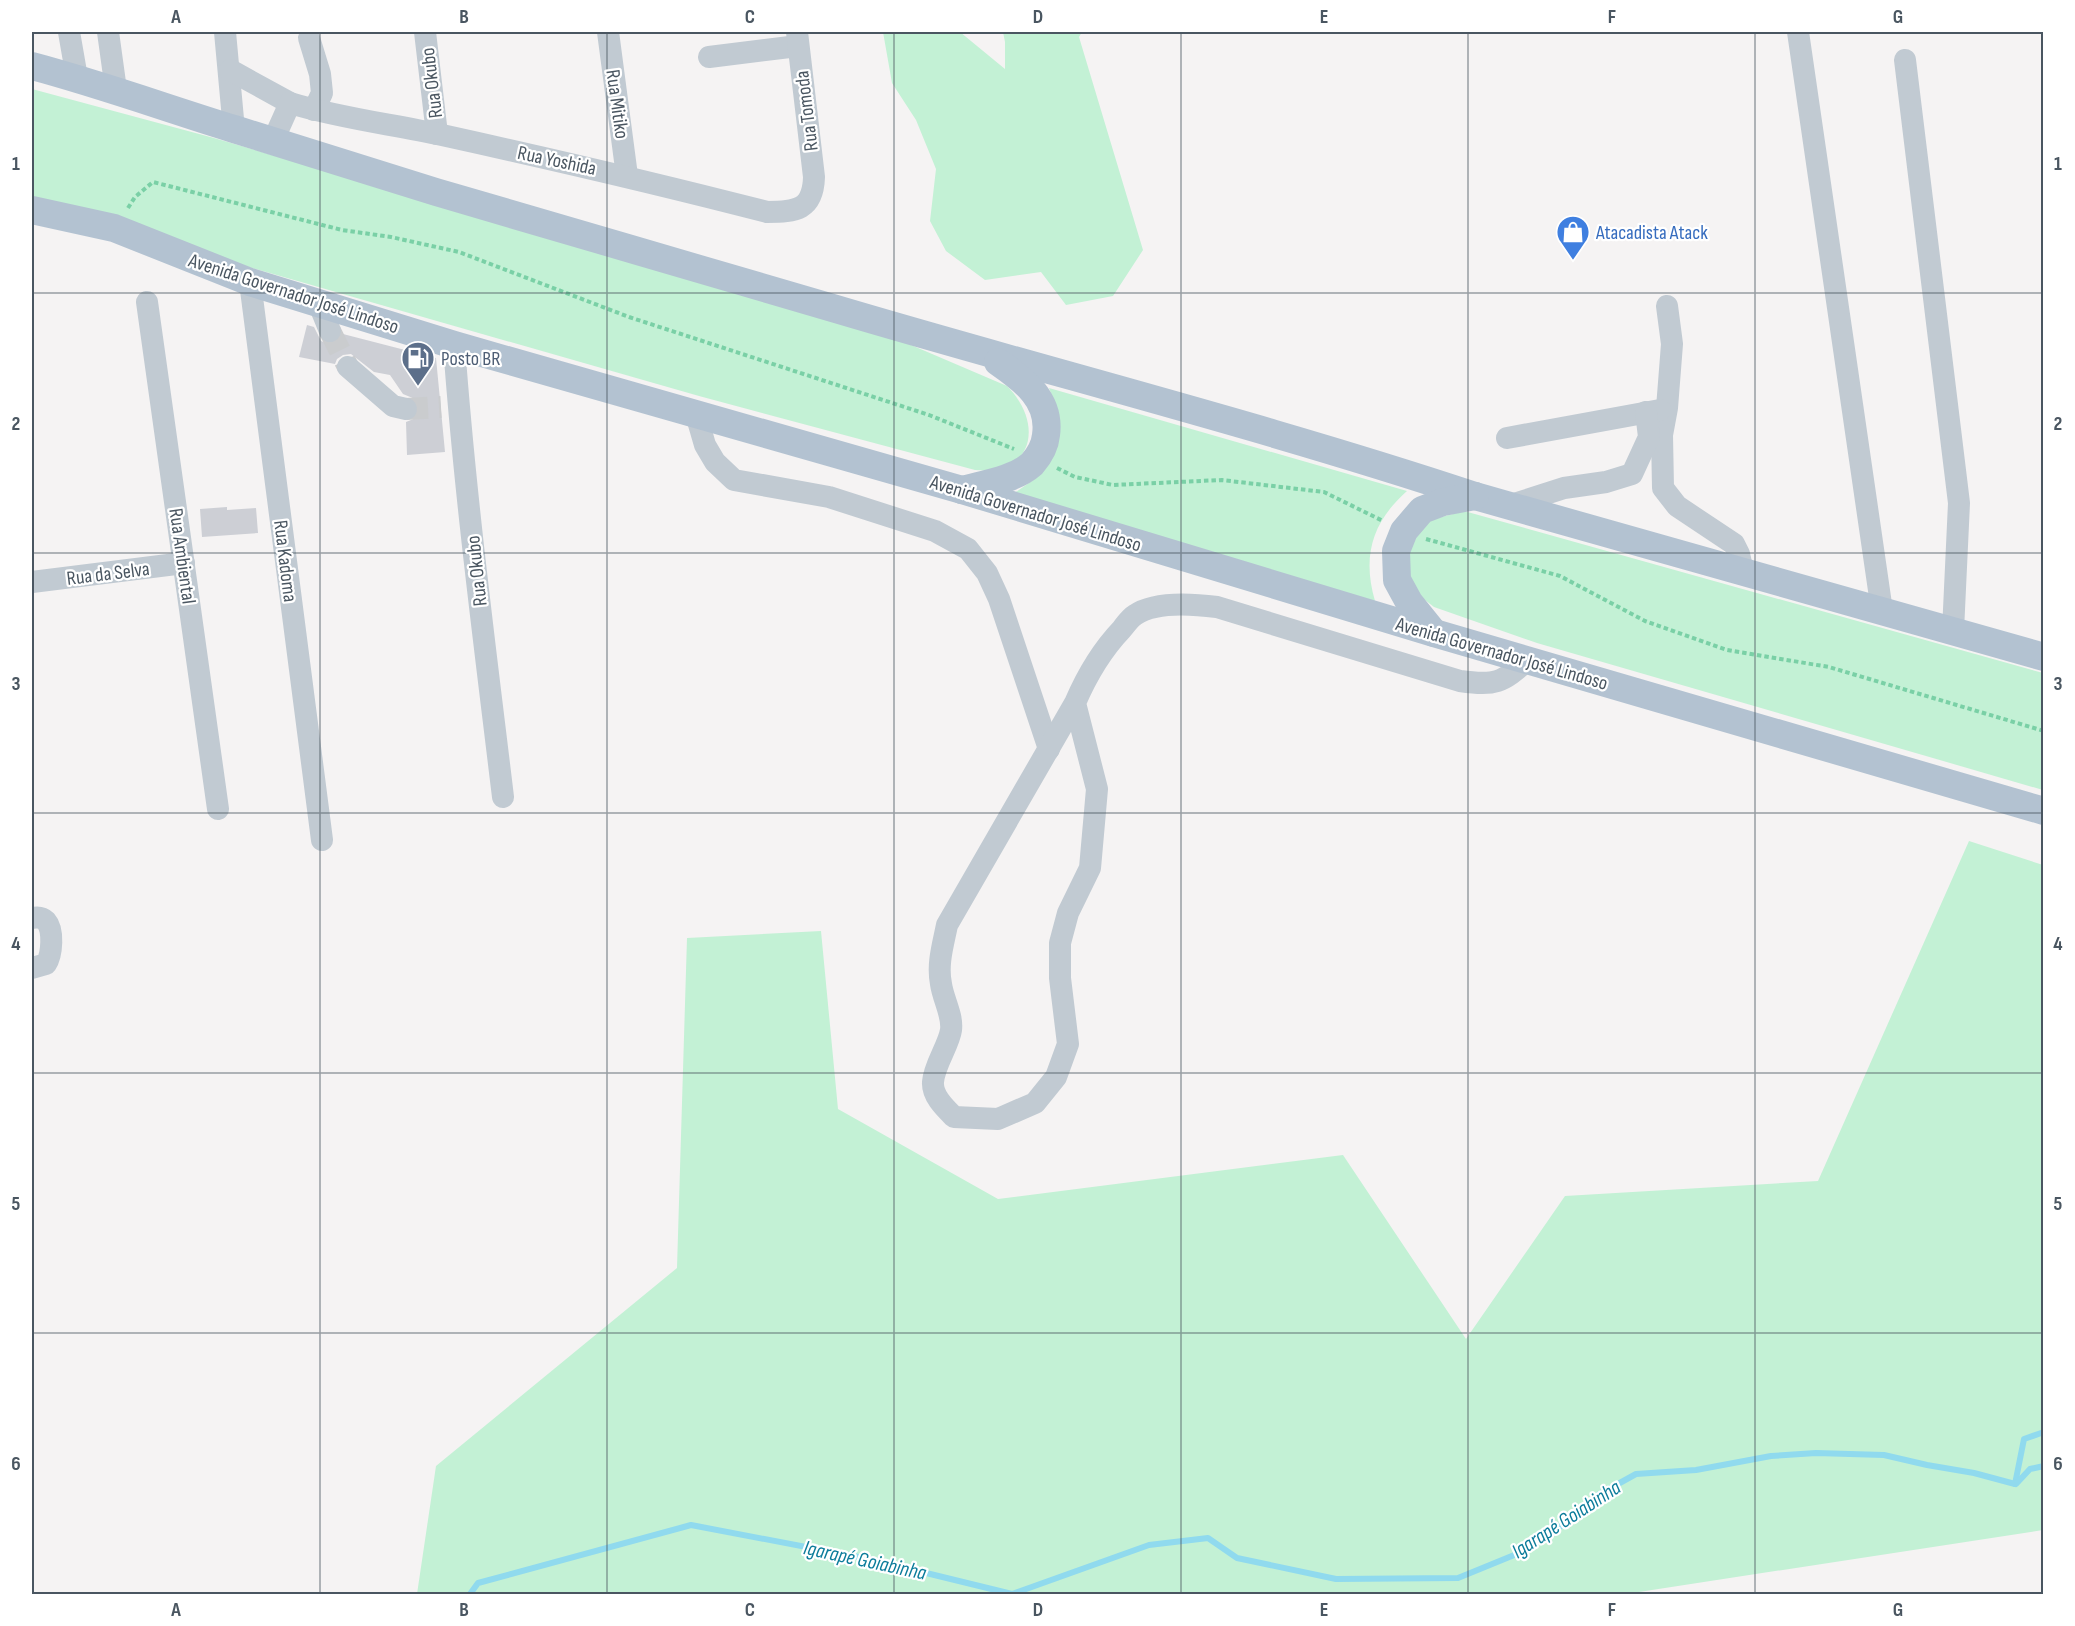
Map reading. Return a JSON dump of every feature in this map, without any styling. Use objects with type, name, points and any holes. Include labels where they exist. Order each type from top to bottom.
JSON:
[{"type":"main road","points":[[32,66],[116,90],[234,130],[437,192],[651,253],[986,354],[1158,399],[1475,495],[2043,657]]},
{"type":"main road","name":"Avenida Governador José Lindoso","points":[[32,210],[114,228],[250,282],[454,345],[962,490],[1434,633],[2043,811]]},
{"type":"main road","points":[[962,490],[1011,476],[1031,464],[1044,446],[1048,424],[1041,400],[1021,379],[986,354]]},
{"type":"main road","points":[[1434,633],[1409,602],[1397,580],[1396,551],[1404,531],[1422,510],[1443,502],[1475,495]]},
{"type":"street","points":[[69,32],[77,78]]},
{"type":"street","points":[[108,32],[116,90]]},
{"type":"street","points":[[225,32],[234,130]]},
{"type":"street","name":"Rua Okubo","points":[[425,32],[437,134]]},
{"type":"street","name":"Rua Mitiko","points":[[608,32],[627,176]]},
{"type":"street","points":[[1798,32],[1882,611]]},
{"type":"street","points":[[309,38],[320,74],[321,93],[314,110]]},
{"type":"street","points":[[710,57],[798,39]]},
{"type":"street","name":"Rua Tomoda","points":[[798,39],[814,190]]},
{"type":"street","points":[[1905,60],[1959,503],[1953,632]]},
{"type":"street","name":"Rua Yoshida","points":[[230,70],[290,103],[314,110],[437,134],[627,176],[767,212],[788,212],[799,209],[808,202],[814,190]]},
{"type":"street","points":[[273,141],[290,103]]},
{"type":"street","name":"Rua Kadoma","points":[[250,282],[322,840]]},
{"type":"street","name":"Rua Ambiental","points":[[147,302],[218,809]]},
{"type":"street","points":[[319,304],[330,331]]},
{"type":"street","points":[[1511,505],[1564,488],[1606,482],[1632,474],[1649,437],[1672,344],[1667,306]]},
{"type":"street","name":"Rua Okubo","points":[[454,345],[449,406],[503,797]]},
{"type":"street","points":[[348,367],[393,406],[406,409]]},
{"type":"street","points":[[1507,438],[1657,410]]},
{"type":"street","points":[[1657,410],[1662,435],[1663,488],[1677,506],[1734,544],[1743,572]]},
{"type":"street","points":[[696,414],[710,454],[734,480],[829,497],[935,531],[968,549],[987,573],[999,599],[1049,749]]},
{"type":"street","name":"Rua da Selva","points":[[32,582],[184,563]]},
{"type":"street","points":[[1075,703],[1097,789],[1090,868],[1068,913],[1060,943],[1060,978],[1068,1044],[1056,1077],[1035,1103],[998,1119],[954,1117],[939,1101],[932,1084],[951,1030],[949,1012],[941,985],[940,960],[947,925],[1075,703],[1087,675],[1106,646],[1135,614],[1158,607],[1187,603],[1217,607],[1460,681],[1485,684],[1506,679],[1528,660]]},
{"type":"street","points":[[32,918],[43,919],[47,923],[51,945],[50,957],[45,964],[32,968]]},
{"type":"path","points":[[114,228],[135,197],[153,182],[342,230],[391,237],[459,252],[629,317],[929,415],[1036,457],[1075,477],[1113,485],[1222,480],[1324,492],[1404,531],[1455,548],[1560,576],[1645,621],[1727,650],[1829,667],[2043,731]]},
{"type":"green space","points":[[883,32],[960,32],[1005,69],[1003,32],[1082,32],[1079,37],[1143,250],[1113,296],[1066,305],[1041,272],[985,280],[946,251],[930,221],[936,169],[916,120],[892,83]]},
{"type":"green space","points":[[32,89],[214,138],[890,336],[1007,386],[1019,400],[1026,416],[1029,430],[1027,444],[1021,456],[1010,465],[995,470],[975,470],[699,396],[32,205]]},
{"type":"green space","points":[[1049,388],[1407,491],[1385,515],[1373,541],[1370,569],[1375,601],[1013,494],[1036,478],[1054,401]]},
{"type":"green space","points":[[1464,511],[2043,673],[2043,790],[1537,643],[1434,607],[1416,593],[1405,562],[1423,522]]},
{"type":"green space","points":[[1969,841],[2043,865],[2043,1530],[1626,1594],[417,1594],[436,1466],[677,1268],[687,938],[821,931],[838,1109],[998,1199],[1343,1155],[1466,1339],[1565,1196],[1818,1181]]},
{"type":"building","name":"Posto BR","points":[[307,325],[314,327],[321,341],[328,344],[336,343],[343,334],[436,358],[445,452],[407,455],[406,422],[416,418],[419,406],[415,399],[403,394],[390,375],[374,372],[351,354],[343,355],[337,359],[335,364],[299,357]]},
{"type":"building","points":[[227,507],[227,510],[256,508],[258,533],[202,537],[200,509]]},
{"type":"waterway","points":[[2015,1484],[2024,1439],[2044,1432]]},
{"type":"waterway","name":"Igarapé Goiabinha","points":[[470,1594],[478,1583],[691,1525],[869,1559],[1012,1594],[1149,1545],[1208,1538],[1237,1558],[1336,1579],[1458,1578],[1524,1551],[1564,1524],[1598,1495],[1636,1474],[1696,1470],[1771,1456],[1816,1453],[1884,1455],[1974,1473],[2015,1484]]},
{"type":"waterway","name":"Igarapé Goiabinha","points":[[2016,1484],[2030,1469],[2044,1466]]},
{"type":"tunnel","points":[[330,331],[348,367]]},
{"type":"tunnel","points":[[406,409],[441,407]]},
{"type":"place","name":"Atacadista Atack","points":[[1573,261]]},
{"type":"place","name":"Posto BR","points":[[418,387]]}]
